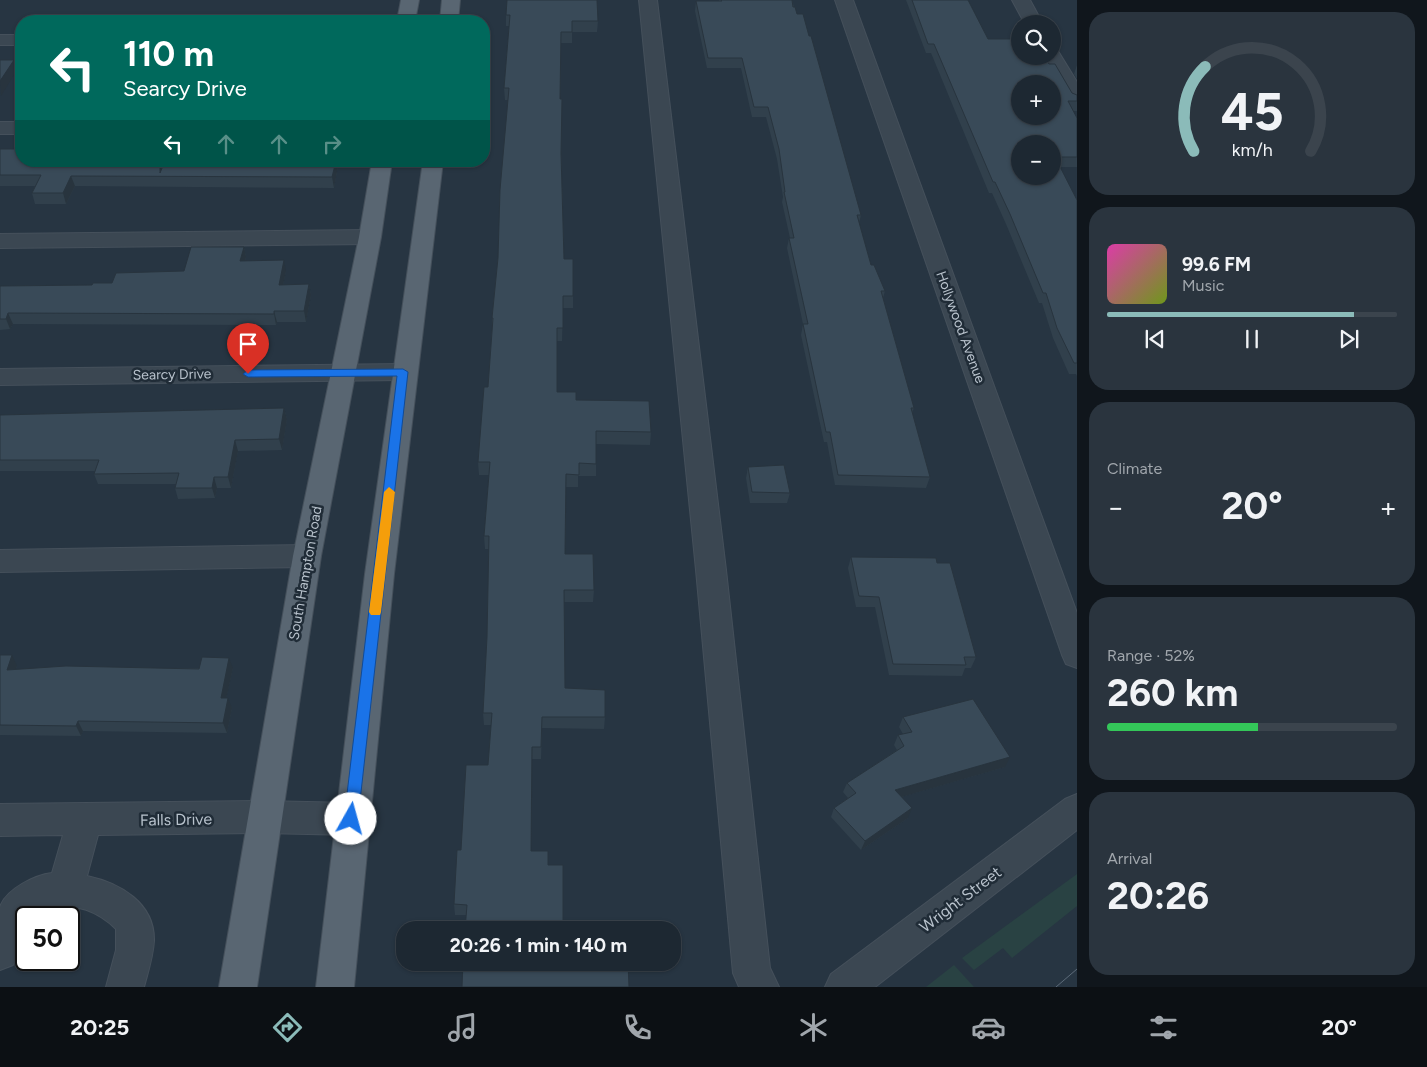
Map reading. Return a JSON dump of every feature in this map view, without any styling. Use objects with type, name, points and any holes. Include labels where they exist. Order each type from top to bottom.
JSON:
[{"type":"main road","points":[[407,15],[410,0]]},
{"type":"main road","points":[[450,15],[451,0]]},
{"type":"main road","name":"South Hampton Road","points":[[238,987],[307,556],[370,237],[381,167]]},
{"type":"main road","points":[[335,987],[351,819],[403,372],[432,167]]},
{"type":"street","points":[[648,0],[711,570],[752,973],[760,987]]},
{"type":"street","name":"Hollywood Avenue","points":[[844,0],[1077,655]]},
{"type":"street","points":[[1020,0],[1029,15]]},
{"type":"street","points":[[0,40],[15,40]]},
{"type":"street","points":[[1058,65],[1077,98]]},
{"type":"street","points":[[0,128],[15,128]]},
{"type":"street","points":[[0,241],[370,237]]},
{"type":"street","name":"Searcy Drive","points":[[0,377],[403,372]]},
{"type":"street","points":[[0,561],[307,556]]},
{"type":"street","name":"Wright Street","points":[[844,987],[1077,810]]},
{"type":"street","name":"Falls Drive","points":[[0,820],[264,817],[351,819]]},
{"type":"street","points":[[65,890],[85,820]]},
{"type":"street","points":[[0,952],[8,926],[21,907],[39,894],[65,890],[88,892],[124,911],[134,925],[136,940],[125,987]]},
{"type":"green space","points":[[1077,874],[1077,906],[1012,958],[1003,948],[974,970],[962,958]]},
{"type":"green space","points":[[954,965],[974,987],[926,987]]},
{"type":"building","points":[[507,0],[597,0],[598,21],[572,21],[572,32],[561,32],[560,99],[562,99],[561,153],[564,259],[573,259],[573,296],[563,296],[563,328],[557,328],[557,392],[576,392],[576,400],[649,401],[651,432],[596,431],[596,464],[579,463],[579,475],[566,474],[565,554],[593,554],[594,590],[564,590],[565,688],[605,690],[605,717],[542,717],[541,747],[532,747],[531,851],[548,851],[548,865],[563,865],[563,921],[466,921],[467,905],[454,904],[457,850],[461,850],[466,765],[488,765],[492,713],[483,713],[489,536],[484,536],[490,462],[478,462],[484,387],[488,387],[498,258],[500,190],[509,88],[504,88],[510,15],[506,15]]},
{"type":"building","points":[[792,0],[797,14],[803,14],[809,36],[811,36],[861,215],[857,215],[871,265],[874,265],[885,291],[881,291],[914,408],[911,408],[930,477],[838,475],[830,432],[826,432],[803,324],[808,324],[789,238],[794,238],[784,192],[779,149],[768,107],[754,107],[742,58],[708,58],[696,1]]},
{"type":"building","points":[[912,0],[968,0],[988,39],[1011,39],[1011,65],[1056,65],[1072,93],[1077,95],[1077,101],[1068,101],[1077,118],[1077,157],[1061,157],[1061,135],[1011,135],[1011,185],[1061,185],[1061,169],[1077,200],[1077,363],[1074,363],[1057,328],[1046,293],[1043,293],[1010,214],[995,182],[993,182],[934,44],[928,44]]},
{"type":"building","points":[[0,60],[14,60],[0,81]]},
{"type":"building","points":[[0,149],[15,149],[15,167],[160,167],[160,173],[162,167],[334,167],[332,177],[71,176],[63,193],[32,193],[41,175],[0,175]]},
{"type":"building","points":[[191,247],[244,247],[240,261],[284,260],[279,285],[309,284],[304,311],[274,311],[274,314],[8,313],[6,319],[0,319],[0,286],[92,285],[93,283],[112,283],[116,273],[184,271]]},
{"type":"building","points":[[284,408],[279,439],[235,440],[228,477],[214,477],[212,488],[175,488],[179,473],[94,474],[99,460],[0,460],[0,415]]},
{"type":"building","points":[[784,465],[790,493],[752,492],[748,467]]},
{"type":"building","points":[[851,557],[936,558],[937,563],[950,563],[976,657],[964,657],[966,665],[893,664],[879,597],[859,596]]},
{"type":"building","points":[[0,655],[12,655],[7,670],[66,666],[199,669],[202,657],[229,658],[221,698],[228,698],[223,723],[78,721],[76,726],[0,725]]},
{"type":"building","points":[[973,699],[1010,757],[895,790],[912,808],[865,841],[834,808],[856,793],[847,783],[904,746],[898,735],[912,732],[903,717]]},
{"type":"building","points":[[463,971],[628,971],[629,987],[462,987]]},
{"type":"tram line","points":[[1056,987],[1077,969]]},
{"type":"slow traffic","points":[[375,612],[389,492]]},
{"type":"route","points":[[248,374],[403,372],[351,819]]}]
